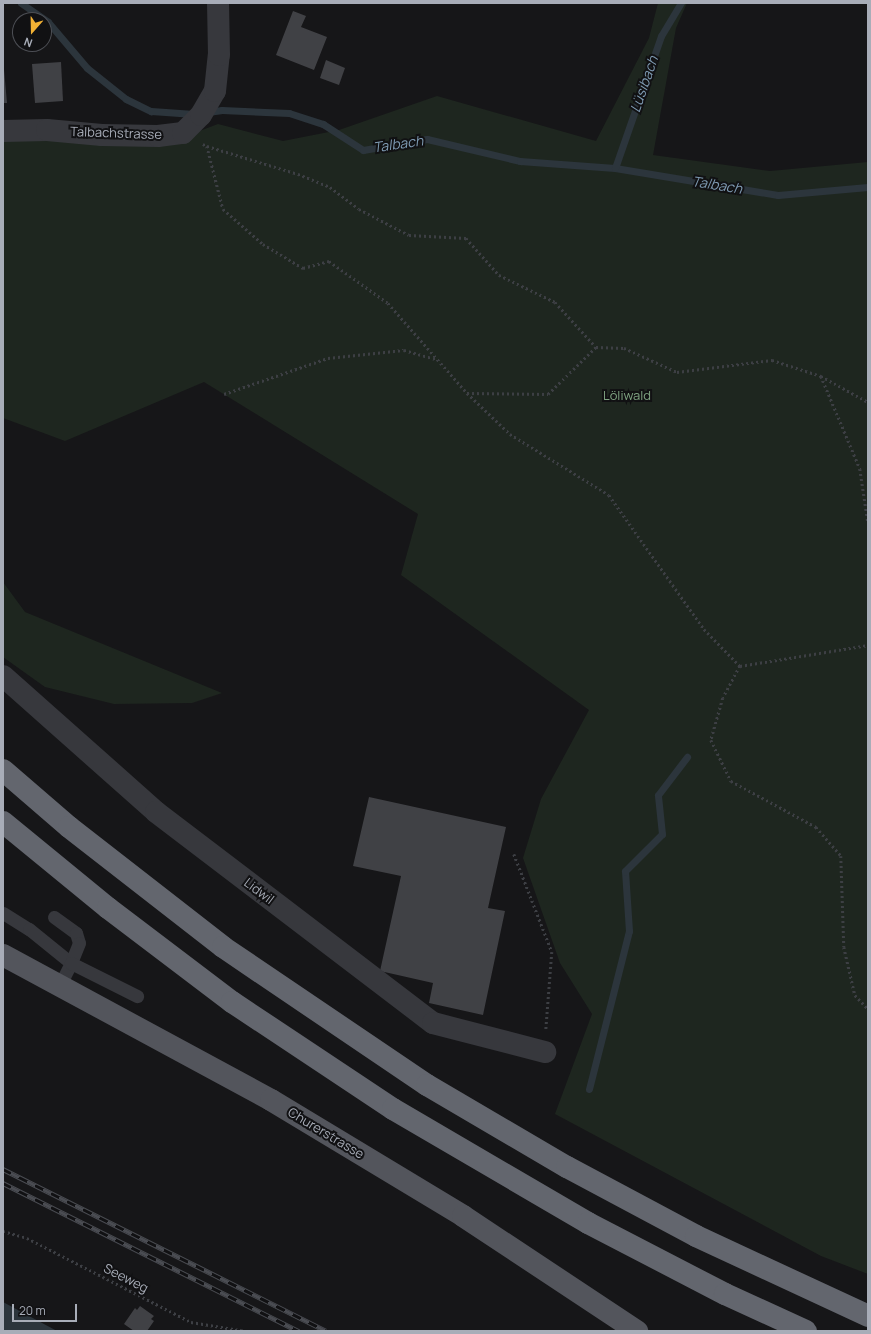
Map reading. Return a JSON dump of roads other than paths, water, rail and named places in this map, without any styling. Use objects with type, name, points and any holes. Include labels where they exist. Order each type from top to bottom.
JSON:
[{"type":"highway","points":[[3,770],[69,827],[206,934],[317,1013],[426,1085],[560,1163],[689,1232],[868,1316]]},
{"type":"highway","points":[[3,822],[108,908],[219,992],[392,1109],[588,1223],[725,1294],[806,1331]]},
{"type":"main road","name":"Churerstrasse","points":[[3,955],[278,1104],[463,1216],[637,1331]]},
{"type":"street","name":"Talbachstrasse","points":[[3,131],[47,130],[102,135],[158,136],[183,133],[202,115],[215,91],[219,55],[218,3]]},
{"type":"street","name":"Lidwil","points":[[3,676],[156,812],[433,1023],[545,1052]]},
{"type":"lane","points":[[3,913],[29,929],[71,963],[137,996]]},
{"type":"lane","points":[[54,917],[76,933],[79,943],[60,985]]},
{"type":"waterway","name":"Talbach","points":[[21,3],[48,22],[87,68],[126,99],[151,111],[194,114]]},
{"type":"waterway","name":"Lüsibach","points":[[615,168],[661,36],[681,3]]},
{"type":"waterway","name":"Talbach","points":[[208,112],[222,110],[289,113],[323,124],[363,150],[427,139],[520,161],[615,168],[778,195],[868,187]]},
{"type":"waterway","points":[[589,1089],[629,931],[625,871],[662,834],[658,795],[687,757]]},
{"type":"railway","points":[[3,1169],[326,1331]]},
{"type":"railway","points":[[3,1183],[299,1331]]},
{"type":"park label","name":"Löliwald","points":[[627,395]]}]
